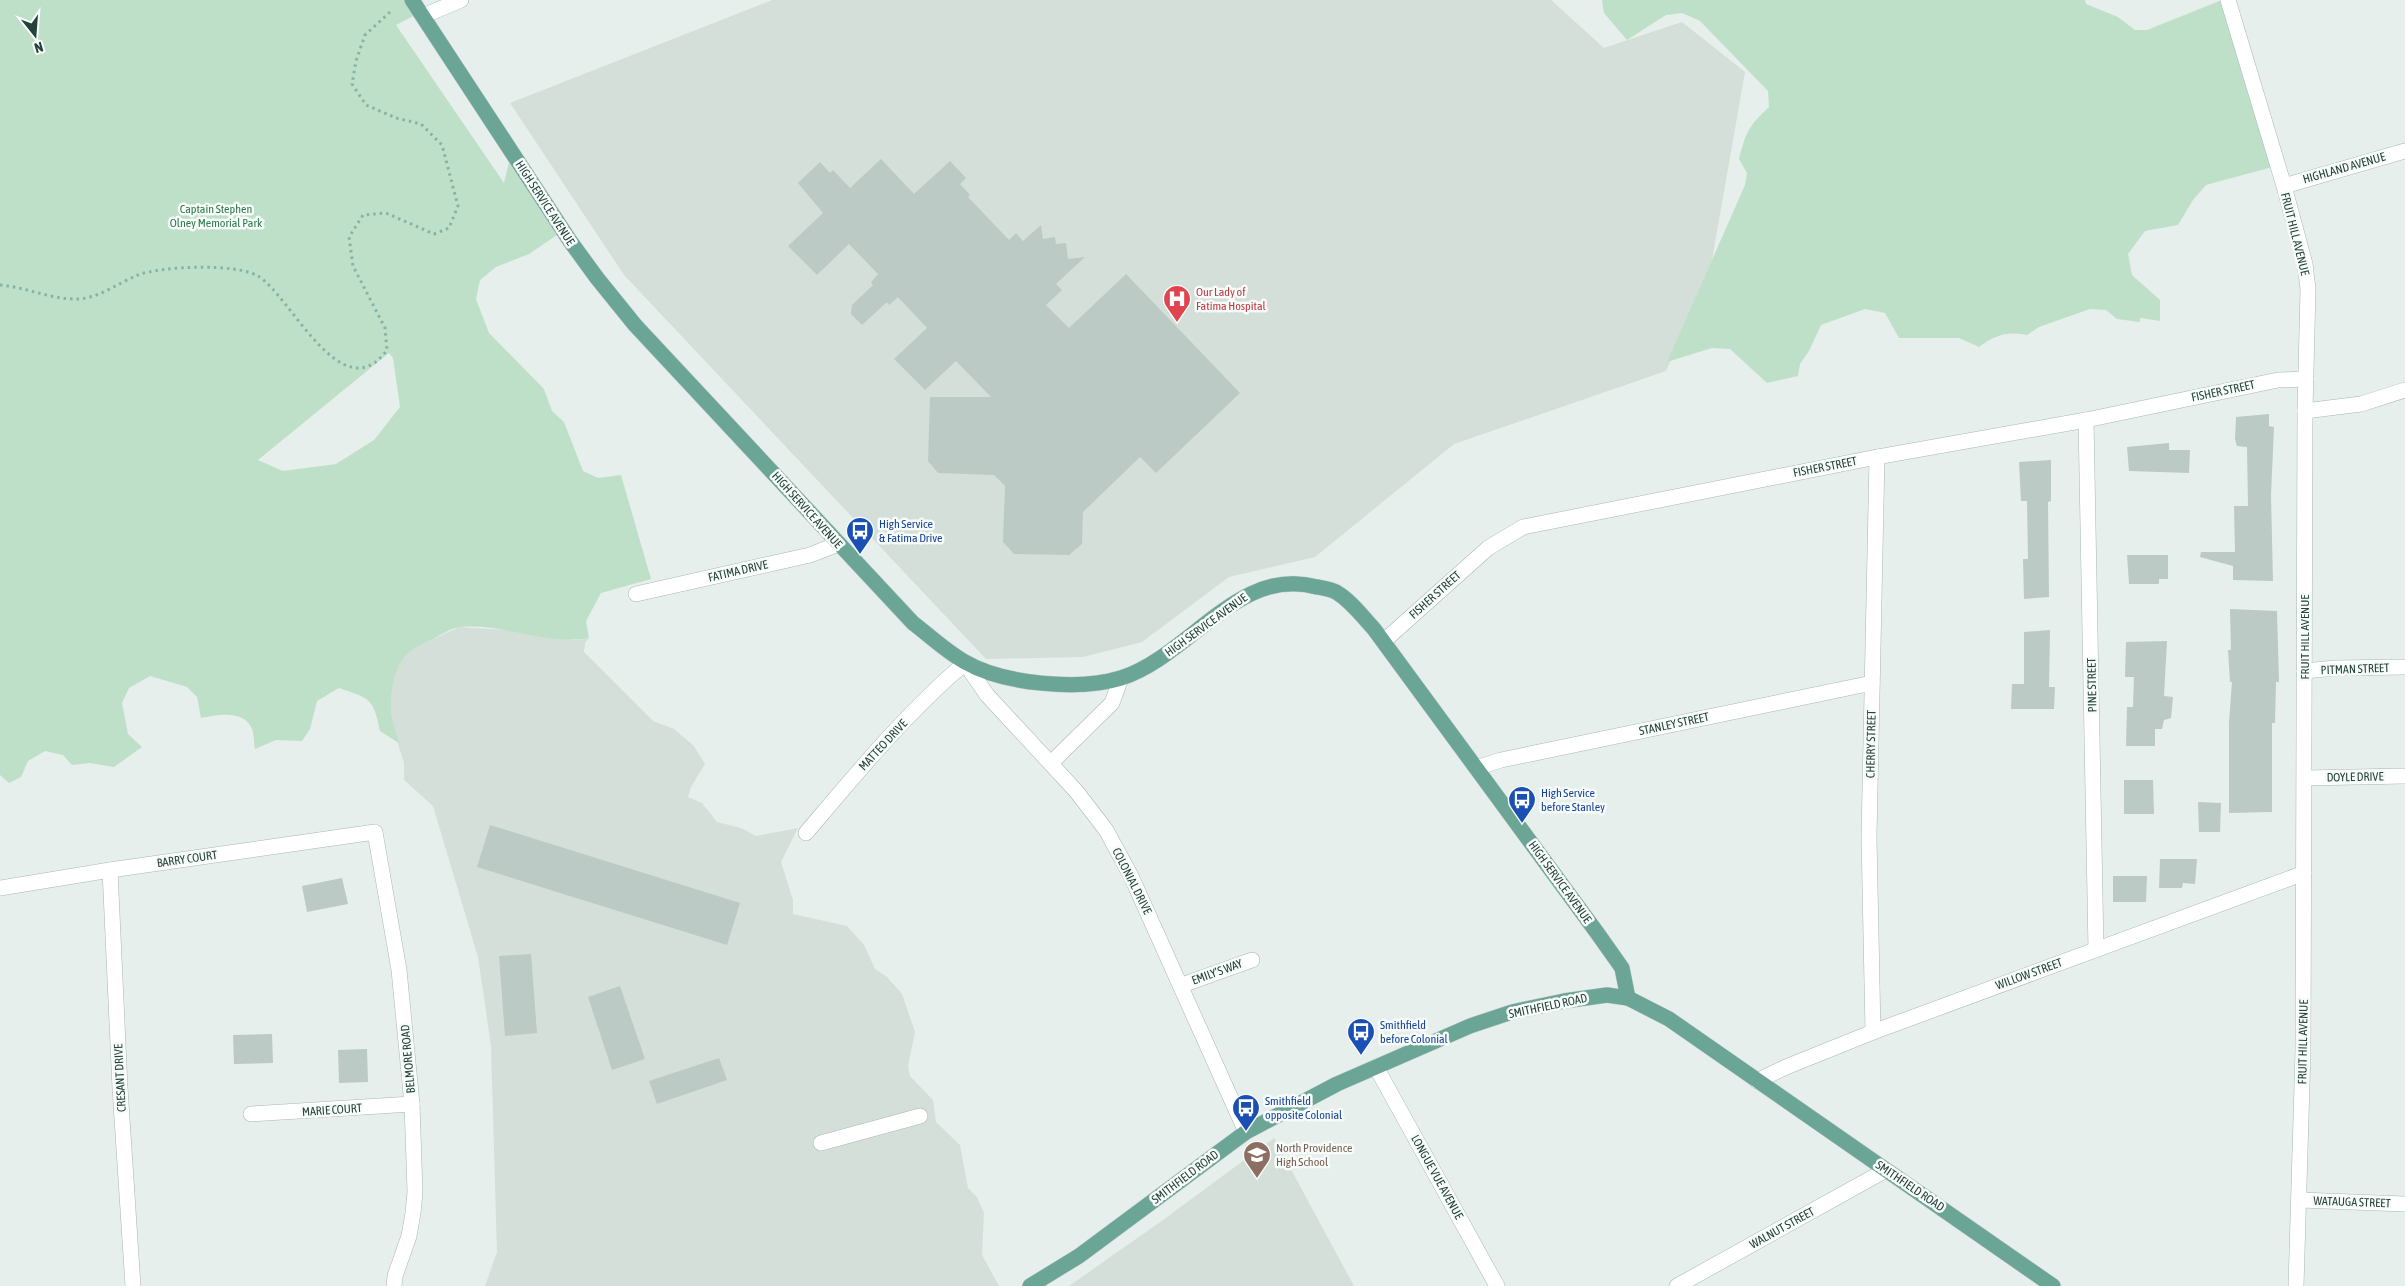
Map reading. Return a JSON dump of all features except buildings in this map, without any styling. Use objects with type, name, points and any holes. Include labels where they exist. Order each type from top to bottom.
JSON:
[{"type":"main road","name":"HIGH SERVICE AVENUE","points":[[412,0],[597,278],[635,325],[913,623],[965,662],[1006,677],[1048,684],[1089,683],[1121,678],[1166,654],[1250,592],[1294,582],[1335,592],[1384,641],[1622,968],[1628,998]]},
{"type":"main road","name":"SMITHFIELD ROAD","points":[[1030,1286],[1079,1256],[1246,1132],[1286,1110],[1376,1067],[1470,1026],[1512,1012],[1607,995],[1628,998],[1669,1019],[2052,1286]]},
{"type":"street","points":[[423,16],[461,0]]},
{"type":"street","name":"FRUIT HILL AVENUE","points":[[2228,0],[2284,186],[2305,264],[2308,288],[2305,411],[2304,873],[2300,1200],[2296,1286]]},
{"type":"street","name":"HIGHLAND AVENUE","points":[[2284,186],[2405,150]]},
{"type":"street","name":"FISHER STREET","points":[[1384,641],[1488,548],[1522,527],[1877,457],[2086,420],[2278,380],[2306,379]]},
{"type":"street","points":[[2305,411],[2361,404],[2405,390]]},
{"type":"street","name":"PINE STREET","points":[[2086,420],[2096,950]]},
{"type":"street","name":"CHERRY STREET","points":[[1874,1032],[1869,837],[1877,457]]},
{"type":"street","name":"FATIMA DRIVE","points":[[636,594],[810,555],[838,544]]},
{"type":"street","name":"COLONIAL DRIVE","points":[[965,662],[988,695],[1051,763],[1106,830],[1131,876],[1182,985],[1246,1132]]},
{"type":"street","name":"MATTEO DRIVE","points":[[806,833],[868,759],[965,662]]},
{"type":"street","name":"PITMAN STREET","points":[[2304,671],[2336,668],[2405,667]]},
{"type":"street","points":[[1051,763],[1112,703],[1121,678]]},
{"type":"street","name":"STANLEY STREET","points":[[1476,768],[1501,760],[1872,683]]},
{"type":"street","name":"DOYLE DRIVE","points":[[2305,778],[2405,776]]},
{"type":"street","name":"BARRY COURT","points":[[0,888],[110,870],[375,832]]},
{"type":"street","name":"BELMORE ROAD","points":[[375,832],[399,970],[412,1104],[415,1192],[413,1213],[409,1236],[395,1276],[394,1286]]},
{"type":"street","name":"CRESANT DRIVE","points":[[110,870],[120,1088],[133,1286]]},
{"type":"street","name":"WILLOW STREET","points":[[1757,1081],[1786,1067],[1874,1032],[2304,873]]},
{"type":"street","name":"EMILY’S WAY","points":[[1182,985],[1252,960]]},
{"type":"street","name":"LONGUE VUE AVENUE","points":[[1376,1067],[1497,1286]]},
{"type":"street","name":"MARIE COURT","points":[[251,1114],[412,1104]]},
{"type":"street","points":[[821,1143],[920,1116]]},
{"type":"street","name":"WALNUT STREET","points":[[1677,1286],[1886,1170]]},
{"type":"street","name":"WATAUGA STREET","points":[[2300,1200],[2405,1204]]},
{"type":"path","points":[[0,285],[19,286],[75,299],[96,296],[112,286],[141,274],[169,268],[210,267],[236,270],[258,276],[332,357],[350,367],[364,368],[378,362],[387,350],[385,328],[354,266],[349,237],[363,215],[386,213],[434,234],[449,228],[458,206],[442,145],[422,124],[396,118],[366,105],[352,84],[356,61],[365,35],[390,12]]},
{"type":"shaded area","name":"Our Lady of Fatima Hospital","points":[[772,0],[1551,0],[1604,48],[1682,22],[1745,72],[1712,260],[1666,371],[1454,444],[1315,557],[1229,577],[1142,642],[1083,657],[986,659],[624,275],[510,103]]},
{"type":"shaded area","points":[[459,627],[506,630],[548,638],[577,640],[589,638],[585,643],[584,652],[653,721],[674,729],[694,746],[705,764],[691,787],[688,797],[702,803],[717,822],[741,828],[756,836],[798,828],[781,862],[793,900],[793,914],[847,926],[864,945],[875,969],[887,977],[902,994],[915,1032],[908,1066],[910,1076],[933,1100],[936,1122],[960,1145],[968,1188],[977,1197],[984,1213],[982,1255],[999,1286],[485,1286],[497,1252],[491,1046],[478,957],[433,806],[404,780],[404,763],[392,725],[390,687],[402,657],[416,647]]},
{"type":"shaded area","name":"North Providence High School","points":[[1274,1138],[1354,1286],[1069,1286],[1163,1220]]},
{"type":"green space","name":"Captain Stephen Olney Memorial Park","points":[[0,0],[415,0],[421,12],[396,25],[504,183],[512,150],[563,231],[529,254],[496,267],[480,280],[476,299],[489,333],[544,389],[552,411],[564,422],[583,471],[598,478],[621,475],[651,579],[601,593],[586,621],[589,638],[557,639],[493,628],[460,627],[413,649],[400,664],[392,689],[392,717],[400,744],[380,731],[375,711],[364,697],[339,688],[317,701],[310,729],[302,741],[276,740],[255,749],[252,729],[243,718],[230,715],[201,718],[197,697],[187,687],[150,676],[129,688],[122,703],[128,734],[142,747],[114,767],[90,763],[72,765],[63,755],[45,751],[28,761],[21,777],[9,783],[0,775]],"holes":[[[389,353],[393,358],[400,407],[374,440],[336,464],[283,471],[258,460]]]},
{"type":"green space","points":[[1602,0],[2085,0],[2086,4],[2118,17],[2135,30],[2147,30],[2222,0],[2276,166],[2206,185],[2193,200],[2178,225],[2145,231],[2128,254],[2132,275],[2160,300],[2160,321],[2140,318],[2140,322],[2117,319],[2106,310],[2090,309],[2039,327],[2027,335],[2013,333],[2002,335],[1979,347],[1959,338],[1899,338],[1885,313],[1865,309],[1821,325],[1809,351],[1800,364],[1798,376],[1767,383],[1730,349],[1712,348],[1667,362],[1745,185],[1747,173],[1739,159],[1749,130],[1769,107],[1768,91],[1700,21],[1682,13],[1666,15],[1627,40],[1604,13]]},
{"type":"place","name":"Our Lady of Fatima Hospital","points":[[1177,323]]},
{"type":"place","name":"High Service & Fatima Drive","points":[[860,555]]},
{"type":"place","name":"High Service before Stanley","points":[[1522,824]]},
{"type":"place","name":"Smithfield before Colonial","points":[[1361,1056]]},
{"type":"place","name":"Smithfield opposite Colonial","points":[[1246,1132]]},
{"type":"place","name":"North Providence High School","points":[[1257,1179]]}]
